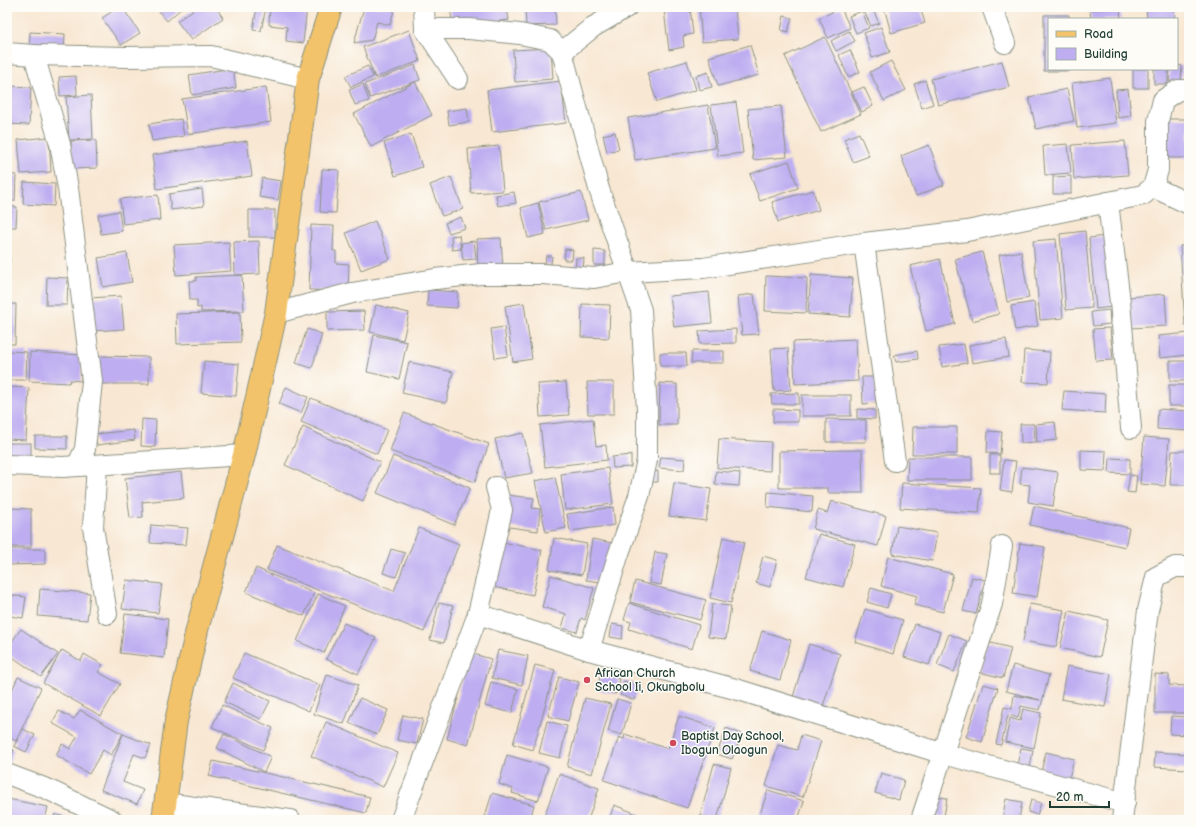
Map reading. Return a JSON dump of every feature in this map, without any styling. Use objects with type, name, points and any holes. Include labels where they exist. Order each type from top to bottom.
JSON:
[{"type":"main road","points":[[164,812],[176,721],[197,630],[244,455],[276,313],[308,79],[331,7]]},
{"type":"street","points":[[424,7],[425,30],[458,79]]},
{"type":"street","points":[[562,52],[593,27],[627,7]]},
{"type":"street","points":[[992,7],[1005,43]]},
{"type":"street","points":[[425,30],[469,29],[520,34],[550,40],[562,52],[599,189],[641,310],[647,410],[646,460],[639,496],[618,556],[589,650]]},
{"type":"street","points":[[7,53],[34,55],[211,56],[308,79]]},
{"type":"street","points":[[34,55],[61,152],[92,381],[85,449],[77,466]]},
{"type":"street","points":[[276,313],[352,293],[435,279],[481,274],[527,274],[594,278],[627,272],[703,268],[864,243],[967,231],[1143,195],[1153,187],[1158,170],[1158,121],[1163,100],[1178,90],[1189,90]]},
{"type":"street","points":[[1153,187],[1189,204]]},
{"type":"street","points":[[1108,202],[1131,428]]},
{"type":"street","points":[[864,243],[895,461]]},
{"type":"street","points":[[7,465],[77,466],[244,455]]},
{"type":"street","points":[[97,465],[93,527],[107,614]]},
{"type":"street","points":[[402,820],[478,614],[502,510],[496,487]]},
{"type":"street","points":[[921,820],[944,754],[992,604],[1002,546]]},
{"type":"street","points":[[478,614],[589,650],[739,690],[1124,811],[1148,610],[1156,577],[1175,566],[1189,567]]},
{"type":"street","points":[[7,774],[47,788],[112,820]]},
{"type":"street","points":[[164,812],[290,820]]},
{"type":"building","points":[[119,7],[122,7],[140,33],[121,45],[102,18]]},
{"type":"building","points":[[155,7],[183,7],[167,21]]},
{"type":"building","points":[[197,7],[216,7],[223,18],[191,40],[177,21]]},
{"type":"building","points":[[257,7],[266,7],[261,31],[253,30]]},
{"type":"building","points":[[270,7],[307,7],[303,43],[286,41],[287,27],[269,25]]},
{"type":"building","points":[[364,7],[395,7],[390,25],[377,22],[372,40],[354,43]]},
{"type":"building","points":[[450,7],[507,7],[509,20],[453,27]]},
{"type":"building","points":[[525,7],[555,7],[556,25],[526,26]]},
{"type":"building","points":[[690,7],[693,34],[683,36],[684,47],[669,50],[664,10]]},
{"type":"building","points":[[699,7],[735,7],[738,39],[702,42]]},
{"type":"building","points":[[884,7],[920,7],[925,23],[891,33]]},
{"type":"building","points":[[1174,7],[1175,18],[1147,18],[1146,10]]},
{"type":"building","points":[[841,8],[850,28],[828,38],[819,18]]},
{"type":"building","points":[[872,8],[879,23],[871,26],[864,11]]},
{"type":"building","points":[[1120,8],[1121,18],[1091,18],[1090,10]]},
{"type":"building","points":[[862,11],[869,28],[856,33],[849,16]]},
{"type":"building","points":[[1044,15],[1069,15],[1069,18],[1048,18],[1048,70],[1069,71],[1044,71]]},
{"type":"building","points":[[784,16],[792,18],[788,32],[781,30]]},
{"type":"building","points":[[881,27],[890,52],[872,58],[864,33]]},
{"type":"building","points":[[409,30],[420,61],[375,78],[363,47]]},
{"type":"building","points":[[849,31],[855,41],[836,51],[831,41]]},
{"type":"building","points":[[30,32],[65,34],[64,53],[29,51]]},
{"type":"building","points":[[825,37],[861,114],[821,132],[785,56]]},
{"type":"building","points":[[750,45],[759,75],[718,86],[709,57]]},
{"type":"building","points":[[551,48],[553,79],[515,82],[513,50]]},
{"type":"building","points":[[850,50],[860,72],[848,77],[839,55]]},
{"type":"building","points":[[687,61],[696,90],[657,102],[647,73]]},
{"type":"building","points":[[891,61],[906,90],[884,101],[870,72]]},
{"type":"building","points":[[1002,61],[1009,87],[938,105],[931,79]]},
{"type":"building","points":[[415,65],[420,80],[370,98],[365,84]]},
{"type":"building","points":[[1178,65],[1182,66],[1181,82],[1169,81],[1170,70],[1178,70]]},
{"type":"building","points":[[368,66],[373,77],[351,87],[345,76]]},
{"type":"building","points":[[233,68],[236,88],[192,95],[189,75]]},
{"type":"building","points":[[1133,70],[1148,70],[1148,88],[1133,88]]},
{"type":"building","points":[[1154,70],[1168,70],[1168,84],[1154,84]]},
{"type":"building","points":[[708,72],[712,87],[699,90],[696,76]]},
{"type":"building","points":[[76,76],[77,95],[60,96],[59,77]]},
{"type":"building","points":[[1110,78],[1116,123],[1077,128],[1072,83]]},
{"type":"building","points":[[925,80],[933,104],[922,108],[914,84]]},
{"type":"building","points":[[561,81],[566,123],[492,132],[487,90]]},
{"type":"building","points":[[415,82],[432,115],[371,147],[354,114]]},
{"type":"building","points":[[363,84],[369,101],[355,105],[349,90]]},
{"type":"building","points":[[7,86],[31,87],[29,125],[7,124]]},
{"type":"building","points":[[266,87],[271,122],[188,134],[182,99]]},
{"type":"building","points":[[864,87],[873,106],[862,112],[852,92]]},
{"type":"building","points":[[1067,89],[1074,121],[1036,129],[1029,97]]},
{"type":"building","points":[[1128,89],[1131,116],[1118,118],[1116,90]]},
{"type":"building","points":[[91,95],[93,139],[69,140],[66,97]]},
{"type":"building","points":[[736,102],[743,153],[718,156],[711,105]]},
{"type":"building","points":[[708,105],[715,148],[635,160],[628,118]]},
{"type":"building","points":[[781,106],[787,157],[753,160],[748,109]]},
{"type":"building","points":[[467,108],[469,122],[449,125],[447,111]]},
{"type":"building","points":[[181,119],[184,136],[152,141],[149,124]]},
{"type":"building","points":[[1163,119],[1189,119],[1189,158],[1163,158]]},
{"type":"building","points":[[615,132],[619,149],[607,152],[603,135]]},
{"type":"building","points":[[859,133],[869,156],[853,162],[844,139]]},
{"type":"building","points":[[411,134],[422,167],[395,176],[384,143]]},
{"type":"building","points":[[49,137],[51,172],[21,174],[18,140]]},
{"type":"building","points":[[96,140],[97,168],[72,169],[71,141]]},
{"type":"building","points":[[247,141],[252,176],[157,189],[152,155]]},
{"type":"building","points":[[1125,141],[1128,175],[1074,179],[1072,145]]},
{"type":"building","points":[[1068,144],[1071,173],[1045,175],[1043,146]]},
{"type":"building","points":[[929,145],[944,185],[916,196],[901,156]]},
{"type":"building","points":[[499,146],[503,191],[471,193],[468,149]]},
{"type":"building","points":[[789,161],[798,188],[760,201],[750,174]]},
{"type":"building","points":[[322,169],[339,170],[336,213],[320,212]]},
{"type":"building","points":[[7,174],[16,175],[15,201],[7,201]]},
{"type":"building","points":[[1071,176],[1071,194],[1053,194],[1053,177]]},
{"type":"building","points":[[451,177],[463,209],[442,216],[430,185]]},
{"type":"building","points":[[262,178],[281,181],[278,200],[259,197]]},
{"type":"building","points":[[24,182],[55,184],[54,206],[23,204]]},
{"type":"building","points":[[202,189],[204,206],[171,210],[169,194]]},
{"type":"building","points":[[813,190],[819,210],[778,222],[772,202]]},
{"type":"building","points":[[514,192],[516,203],[498,206],[496,195]]},
{"type":"building","points":[[581,192],[588,220],[546,230],[539,202]]},
{"type":"building","points":[[158,195],[160,220],[123,224],[120,199]]},
{"type":"building","points":[[538,203],[545,234],[528,238],[521,208]]},
{"type":"building","points":[[7,206],[17,207],[16,227],[7,227]]},
{"type":"building","points":[[249,210],[275,210],[275,237],[249,237]]},
{"type":"building","points":[[119,211],[122,231],[101,234],[98,215]]},
{"type":"building","points":[[461,217],[465,228],[449,233],[445,223]]},
{"type":"building","points":[[375,221],[390,259],[361,270],[346,233]]},
{"type":"building","points":[[311,225],[334,226],[333,251],[336,251],[336,263],[349,264],[348,291],[309,290]]},
{"type":"building","points":[[1085,231],[1092,308],[1066,310],[1060,234]]},
{"type":"building","points":[[459,235],[461,249],[452,250],[451,236]]},
{"type":"building","points":[[1106,236],[1113,307],[1096,309],[1089,238]]},
{"type":"building","points":[[501,238],[503,269],[478,270],[477,239]]},
{"type":"building","points":[[1056,239],[1063,318],[1040,320],[1033,241]]},
{"type":"building","points":[[259,241],[260,274],[235,275],[234,242]]},
{"type":"building","points":[[474,241],[476,259],[463,260],[461,243]]},
{"type":"building","points":[[229,242],[231,271],[176,275],[174,245]]},
{"type":"building","points":[[1189,245],[1189,324],[1185,325],[1180,246]]},
{"type":"building","points":[[565,249],[573,250],[572,260],[564,260]]},
{"type":"building","points":[[594,250],[605,251],[605,265],[594,265]]},
{"type":"building","points":[[1021,251],[1029,298],[1007,302],[999,255]]},
{"type":"building","points":[[982,252],[999,314],[972,321],[955,259]]},
{"type":"building","points":[[127,253],[132,282],[103,287],[98,258]]},
{"type":"building","points":[[546,256],[552,256],[551,264],[545,264]]},
{"type":"building","points":[[7,258],[10,258],[8,293],[7,293]]},
{"type":"building","points":[[576,258],[584,258],[583,272],[575,272]]},
{"type":"building","points":[[940,259],[955,324],[926,331],[910,266]]},
{"type":"building","points":[[242,275],[244,311],[201,312],[201,307],[197,308],[197,300],[190,300],[189,281],[196,281],[196,277]]},
{"type":"building","points":[[811,275],[853,278],[850,317],[808,314]]},
{"type":"building","points":[[766,276],[807,278],[806,313],[765,311]]},
{"type":"building","points":[[47,277],[68,278],[67,305],[46,305]]},
{"type":"building","points":[[428,290],[458,292],[457,308],[427,306]]},
{"type":"building","points":[[709,292],[712,323],[674,327],[670,296]]},
{"type":"building","points":[[754,294],[759,334],[742,335],[738,296]]},
{"type":"building","points":[[1165,294],[1167,326],[1130,328],[1128,297]]},
{"type":"building","points":[[121,296],[124,329],[93,331],[90,298]]},
{"type":"building","points":[[1034,302],[1038,326],[1015,330],[1011,306]]},
{"type":"building","points":[[524,303],[532,359],[513,362],[505,306]]},
{"type":"building","points":[[7,304],[16,304],[15,344],[7,344]]},
{"type":"building","points":[[582,304],[610,305],[609,338],[581,337]]},
{"type":"building","points":[[376,305],[409,313],[403,340],[370,332]]},
{"type":"building","points":[[1109,310],[1110,324],[1093,326],[1091,312]]},
{"type":"building","points":[[364,311],[365,330],[327,331],[327,312]]},
{"type":"building","points":[[240,312],[241,342],[177,344],[176,314]]},
{"type":"building","points":[[504,327],[508,356],[495,358],[491,329]]},
{"type":"building","points":[[1110,328],[1113,360],[1096,361],[1093,329]]},
{"type":"building","points":[[307,329],[322,334],[312,368],[296,363]]},
{"type":"building","points":[[736,329],[736,343],[700,344],[699,331]]},
{"type":"building","points":[[1189,333],[1189,355],[1160,358],[1158,336]]},
{"type":"building","points":[[374,335],[407,342],[399,379],[367,372]]},
{"type":"building","points":[[856,339],[858,381],[795,384],[793,342]]},
{"type":"building","points":[[1006,339],[1009,357],[972,363],[969,345]]},
{"type":"building","points":[[964,344],[967,363],[942,367],[939,347]]},
{"type":"building","points":[[788,348],[791,390],[774,391],[771,349]]},
{"type":"building","points":[[1024,350],[1050,352],[1048,383],[1022,382]]},
{"type":"building","points":[[7,351],[27,352],[26,380],[11,380],[11,383],[7,383]]},
{"type":"building","points":[[692,351],[724,351],[724,363],[691,363]]},
{"type":"building","points":[[917,351],[918,359],[896,362],[894,355]]},
{"type":"building","points":[[30,352],[82,355],[81,381],[70,380],[69,383],[29,381]]},
{"type":"building","points":[[660,353],[686,353],[687,366],[660,366]]},
{"type":"building","points":[[99,356],[149,357],[149,384],[99,384]]},
{"type":"building","points":[[204,361],[239,364],[236,396],[201,393]]},
{"type":"building","points":[[1170,361],[1189,361],[1189,381],[1170,381]]},
{"type":"building","points":[[409,362],[453,372],[446,403],[402,393]]},
{"type":"building","points":[[862,377],[875,377],[876,403],[863,404]]},
{"type":"building","points":[[566,382],[569,415],[540,417],[538,384]]},
{"type":"building","points":[[587,382],[614,382],[614,414],[588,414]]},
{"type":"building","points":[[660,383],[677,384],[677,425],[659,425]]},
{"type":"building","points":[[1169,385],[1189,385],[1189,406],[1169,406]]},
{"type":"building","points":[[10,387],[29,388],[26,440],[7,439]]},
{"type":"building","points":[[286,387],[308,397],[301,413],[279,404]]},
{"type":"building","points":[[1064,391],[1106,394],[1105,413],[1062,410]]},
{"type":"building","points":[[799,393],[799,404],[772,404],[771,394]]},
{"type":"building","points":[[802,395],[851,395],[851,416],[802,416]]},
{"type":"building","points":[[311,398],[387,430],[377,454],[301,422]]},
{"type":"building","points":[[773,409],[798,410],[798,422],[773,422]]},
{"type":"building","points":[[857,409],[875,410],[875,419],[857,418]]},
{"type":"building","points":[[1158,409],[1189,411],[1189,431],[1157,429]]},
{"type":"building","points":[[404,413],[489,444],[475,482],[390,451]]},
{"type":"building","points":[[142,419],[156,420],[155,447],[141,446]]},
{"type":"building","points":[[593,419],[596,446],[606,445],[607,460],[545,467],[540,425]]},
{"type":"building","points":[[826,419],[866,420],[866,442],[826,442]]},
{"type":"building","points":[[1055,422],[1057,440],[1037,442],[1036,424]]},
{"type":"building","points":[[1020,424],[1034,424],[1035,442],[1021,443]]},
{"type":"building","points":[[303,427],[380,462],[363,501],[285,465]]},
{"type":"building","points":[[913,427],[957,427],[957,454],[912,454]]},
{"type":"building","points":[[134,430],[135,440],[97,445],[95,434]]},
{"type":"building","points":[[988,431],[1002,432],[1000,454],[987,453]]},
{"type":"building","points":[[523,433],[533,473],[504,478],[495,439]]},
{"type":"building","points":[[35,436],[67,436],[67,449],[35,448]]},
{"type":"building","points":[[1144,437],[1169,439],[1165,486],[1140,484]]},
{"type":"building","points":[[719,439],[771,442],[770,471],[717,468]]},
{"type":"building","points":[[9,443],[31,443],[31,459],[9,459]]},
{"type":"building","points":[[862,450],[863,493],[828,493],[828,488],[779,488],[779,451]]},
{"type":"building","points":[[1081,450],[1106,451],[1105,471],[1081,470]]},
{"type":"building","points":[[1172,451],[1189,451],[1189,485],[1170,485]]},
{"type":"building","points":[[631,455],[631,467],[613,468],[612,457]]},
{"type":"building","points":[[990,455],[1000,455],[1000,473],[990,473]]},
{"type":"building","points":[[393,456],[470,488],[454,525],[377,493]]},
{"type":"building","points":[[661,457],[685,459],[684,470],[659,468]]},
{"type":"building","points":[[908,457],[972,457],[972,480],[907,480]]},
{"type":"building","points":[[1110,458],[1130,459],[1130,474],[1109,473]]},
{"type":"building","points":[[1004,460],[1016,461],[1012,492],[1000,490]]},
{"type":"building","points":[[1022,467],[1058,472],[1053,506],[1028,502],[1030,485],[1020,484]]},
{"type":"building","points":[[608,468],[613,504],[565,510],[561,474]]},
{"type":"building","points":[[658,471],[658,482],[651,482],[651,472]]},
{"type":"building","points":[[716,471],[740,473],[739,486],[715,484]]},
{"type":"building","points":[[181,472],[184,498],[142,502],[143,517],[130,518],[125,478]]},
{"type":"building","points":[[1130,475],[1137,476],[1135,493],[1127,492]]},
{"type":"building","points":[[555,477],[566,528],[546,532],[535,481]]},
{"type":"building","points":[[674,483],[711,489],[706,521],[669,516]]},
{"type":"building","points":[[902,483],[981,488],[979,513],[900,508]]},
{"type":"building","points":[[768,492],[813,496],[812,512],[767,507]]},
{"type":"building","points":[[506,495],[534,498],[532,508],[540,509],[538,531],[502,526]]},
{"type":"building","points":[[831,501],[886,516],[878,546],[813,529],[818,510],[827,513]]},
{"type":"building","points":[[1034,506],[1129,528],[1125,547],[1030,525]]},
{"type":"building","points":[[613,507],[615,525],[570,531],[567,514]]},
{"type":"building","points":[[10,508],[31,509],[31,547],[9,547]]},
{"type":"building","points":[[151,525],[188,528],[186,545],[150,543]]},
{"type":"building","points":[[897,526],[937,533],[932,561],[892,554]]},
{"type":"building","points":[[419,528],[459,544],[424,632],[267,570],[277,545],[394,591]]},
{"type":"building","points":[[819,534],[855,544],[843,587],[806,577]]},
{"type":"building","points":[[723,537],[744,542],[731,603],[710,598]]},
{"type":"building","points":[[554,538],[587,544],[582,575],[549,570]]},
{"type":"building","points":[[592,539],[612,543],[606,583],[586,580]]},
{"type":"building","points":[[502,542],[542,550],[533,595],[493,587]]},
{"type":"building","points":[[1020,543],[1045,547],[1037,597],[1013,593]]},
{"type":"building","points":[[7,549],[45,549],[45,564],[7,565]]},
{"type":"building","points":[[391,549],[405,553],[396,577],[383,573]]},
{"type":"building","points":[[655,552],[667,554],[661,585],[649,583]]},
{"type":"building","points":[[763,556],[777,560],[770,587],[756,583]]},
{"type":"building","points":[[888,557],[953,574],[943,612],[914,605],[917,596],[881,586]]},
{"type":"building","points":[[256,568],[314,593],[304,616],[246,592]]},
{"type":"building","points":[[551,575],[594,588],[585,620],[581,618],[577,632],[562,628],[566,614],[542,607]]},
{"type":"building","points":[[972,577],[985,580],[976,614],[963,611]]},
{"type":"building","points":[[126,580],[162,584],[158,613],[122,609]]},
{"type":"building","points":[[635,581],[706,600],[700,620],[630,602]]},
{"type":"building","points":[[871,588],[891,594],[887,608],[867,602]]},
{"type":"building","points":[[40,589],[90,593],[87,620],[38,616]]},
{"type":"building","points":[[318,594],[345,606],[324,653],[297,641]]},
{"type":"building","points":[[7,595],[26,597],[23,618],[10,616],[9,625],[7,625]]},
{"type":"building","points":[[439,603],[453,606],[444,643],[430,640]]},
{"type":"building","points":[[629,603],[699,625],[692,649],[629,629],[631,622],[624,620]]},
{"type":"building","points":[[712,604],[731,606],[726,639],[708,637]]},
{"type":"building","points":[[1030,604],[1064,610],[1056,647],[1023,641]]},
{"type":"building","points":[[865,609],[903,620],[893,654],[855,642]]},
{"type":"building","points":[[1069,611],[1108,620],[1100,657],[1060,648]]},
{"type":"building","points":[[125,614],[168,619],[164,658],[120,653]]},
{"type":"building","points":[[344,623],[376,638],[358,674],[326,659]]},
{"type":"building","points":[[612,624],[623,626],[622,639],[610,637]]},
{"type":"building","points":[[915,624],[940,632],[929,665],[904,657]]},
{"type":"building","points":[[21,629],[58,654],[41,677],[7,653],[7,648]]},
{"type":"building","points":[[762,631],[791,640],[780,680],[750,671]]},
{"type":"building","points":[[949,634],[967,641],[954,672],[937,665]]},
{"type":"building","points":[[987,642],[1011,648],[1003,678],[979,672]]},
{"type":"building","points":[[809,644],[840,654],[823,706],[793,697]]},
{"type":"building","points":[[62,650],[81,661],[84,654],[103,665],[98,672],[120,684],[101,716],[43,683]]},
{"type":"building","points":[[498,650],[528,656],[522,685],[492,678]]},
{"type":"building","points":[[244,653],[320,685],[309,711],[233,678]]},
{"type":"building","points":[[470,653],[491,659],[468,745],[447,739]]},
{"type":"building","points":[[535,665],[555,670],[533,750],[513,744]]},
{"type":"building","points":[[1013,665],[1049,675],[1040,710],[1021,706],[1018,718],[1008,715],[1001,745],[996,744],[1004,707],[1012,709],[1014,695],[1040,700],[1006,691]]},
{"type":"building","points":[[1067,666],[1111,674],[1105,707],[1061,699]]},
{"type":"building","points":[[601,673],[620,679],[616,694],[597,689]]},
{"type":"building","points":[[1155,674],[1169,675],[1169,685],[1187,686],[1187,679],[1189,679],[1189,713],[1155,713]]},
{"type":"building","points":[[327,675],[358,685],[344,724],[314,714]]},
{"type":"building","points":[[18,677],[41,688],[16,741],[7,737],[7,701]]},
{"type":"building","points":[[559,677],[579,682],[568,721],[548,716]]},
{"type":"building","points":[[624,681],[639,685],[634,700],[620,695]]},
{"type":"building","points":[[491,682],[518,689],[512,713],[485,706]]},
{"type":"building","points":[[233,683],[270,701],[261,719],[224,702]]},
{"type":"building","points":[[983,684],[998,688],[982,742],[966,737]]},
{"type":"building","points":[[360,698],[388,710],[377,735],[349,723]]},
{"type":"building","points":[[585,698],[611,704],[592,774],[567,767]]},
{"type":"building","points":[[617,699],[631,703],[622,735],[608,731]]},
{"type":"building","points":[[222,705],[273,728],[263,750],[212,727]]},
{"type":"building","points":[[1023,709],[1041,713],[1034,748],[1005,742],[1010,718],[1020,721]]},
{"type":"building","points":[[80,710],[123,734],[111,755],[103,750],[89,774],[56,755],[62,744],[70,749],[77,737],[52,723],[59,711],[74,719]]},
{"type":"building","points":[[403,715],[423,719],[417,744],[397,740]]},
{"type":"building","points":[[679,716],[715,728],[687,808],[604,780],[619,737],[624,739],[625,734],[668,749]]},
{"type":"building","points":[[1171,716],[1189,717],[1189,735],[1170,734]]},
{"type":"building","points":[[547,721],[567,726],[560,758],[539,753]]},
{"type":"building","points":[[326,722],[398,753],[383,787],[311,756]]},
{"type":"building","points":[[726,728],[742,734],[732,759],[717,754]]},
{"type":"building","points":[[23,729],[35,735],[26,752],[14,746]]},
{"type":"building","points":[[123,734],[151,745],[145,758],[134,754],[123,782],[143,790],[137,804],[101,790]]},
{"type":"building","points":[[224,734],[271,757],[264,772],[217,748]]},
{"type":"building","points":[[801,735],[821,741],[803,797],[766,786],[778,745],[797,750]]},
{"type":"building","points":[[7,747],[14,750],[7,767]]},
{"type":"building","points":[[1021,748],[1033,750],[1030,768],[1017,765]]},
{"type":"building","points":[[1046,752],[1074,759],[1069,778],[1041,772]]},
{"type":"building","points":[[1155,752],[1188,754],[1187,769],[1154,767]]},
{"type":"building","points":[[507,755],[548,767],[538,801],[512,793],[513,789],[499,784]]},
{"type":"building","points":[[213,761],[370,797],[366,813],[209,776]]},
{"type":"building","points":[[714,764],[731,768],[717,820],[700,816]]},
{"type":"building","points":[[881,773],[904,780],[899,800],[875,793]]},
{"type":"building","points":[[559,774],[599,788],[588,820],[551,820],[544,817]]},
{"type":"building","points":[[768,790],[804,801],[798,820],[758,820]]},
{"type":"building","points":[[492,793],[534,805],[530,820],[484,820]]},
{"type":"building","points":[[934,796],[947,798],[944,817],[931,814]]},
{"type":"building","points":[[8,799],[48,807],[45,820],[20,820],[7,817]]},
{"type":"building","points":[[1006,799],[1022,802],[1019,820],[1002,820]]},
{"type":"building","points":[[1031,800],[1041,803],[1037,815],[1028,812]]},
{"type":"building","points":[[614,805],[653,820],[609,820]]},
{"type":"building","points":[[191,811],[213,813],[213,820],[190,820]]},
{"type":"building","points":[[55,814],[74,820],[53,820]]},
{"type":"place","name":"African Church School Ii, Okungbolu","points":[[587,680]]},
{"type":"place","name":"Baptist Day School, Ibogun Olaogun","points":[[673,743]]}]
